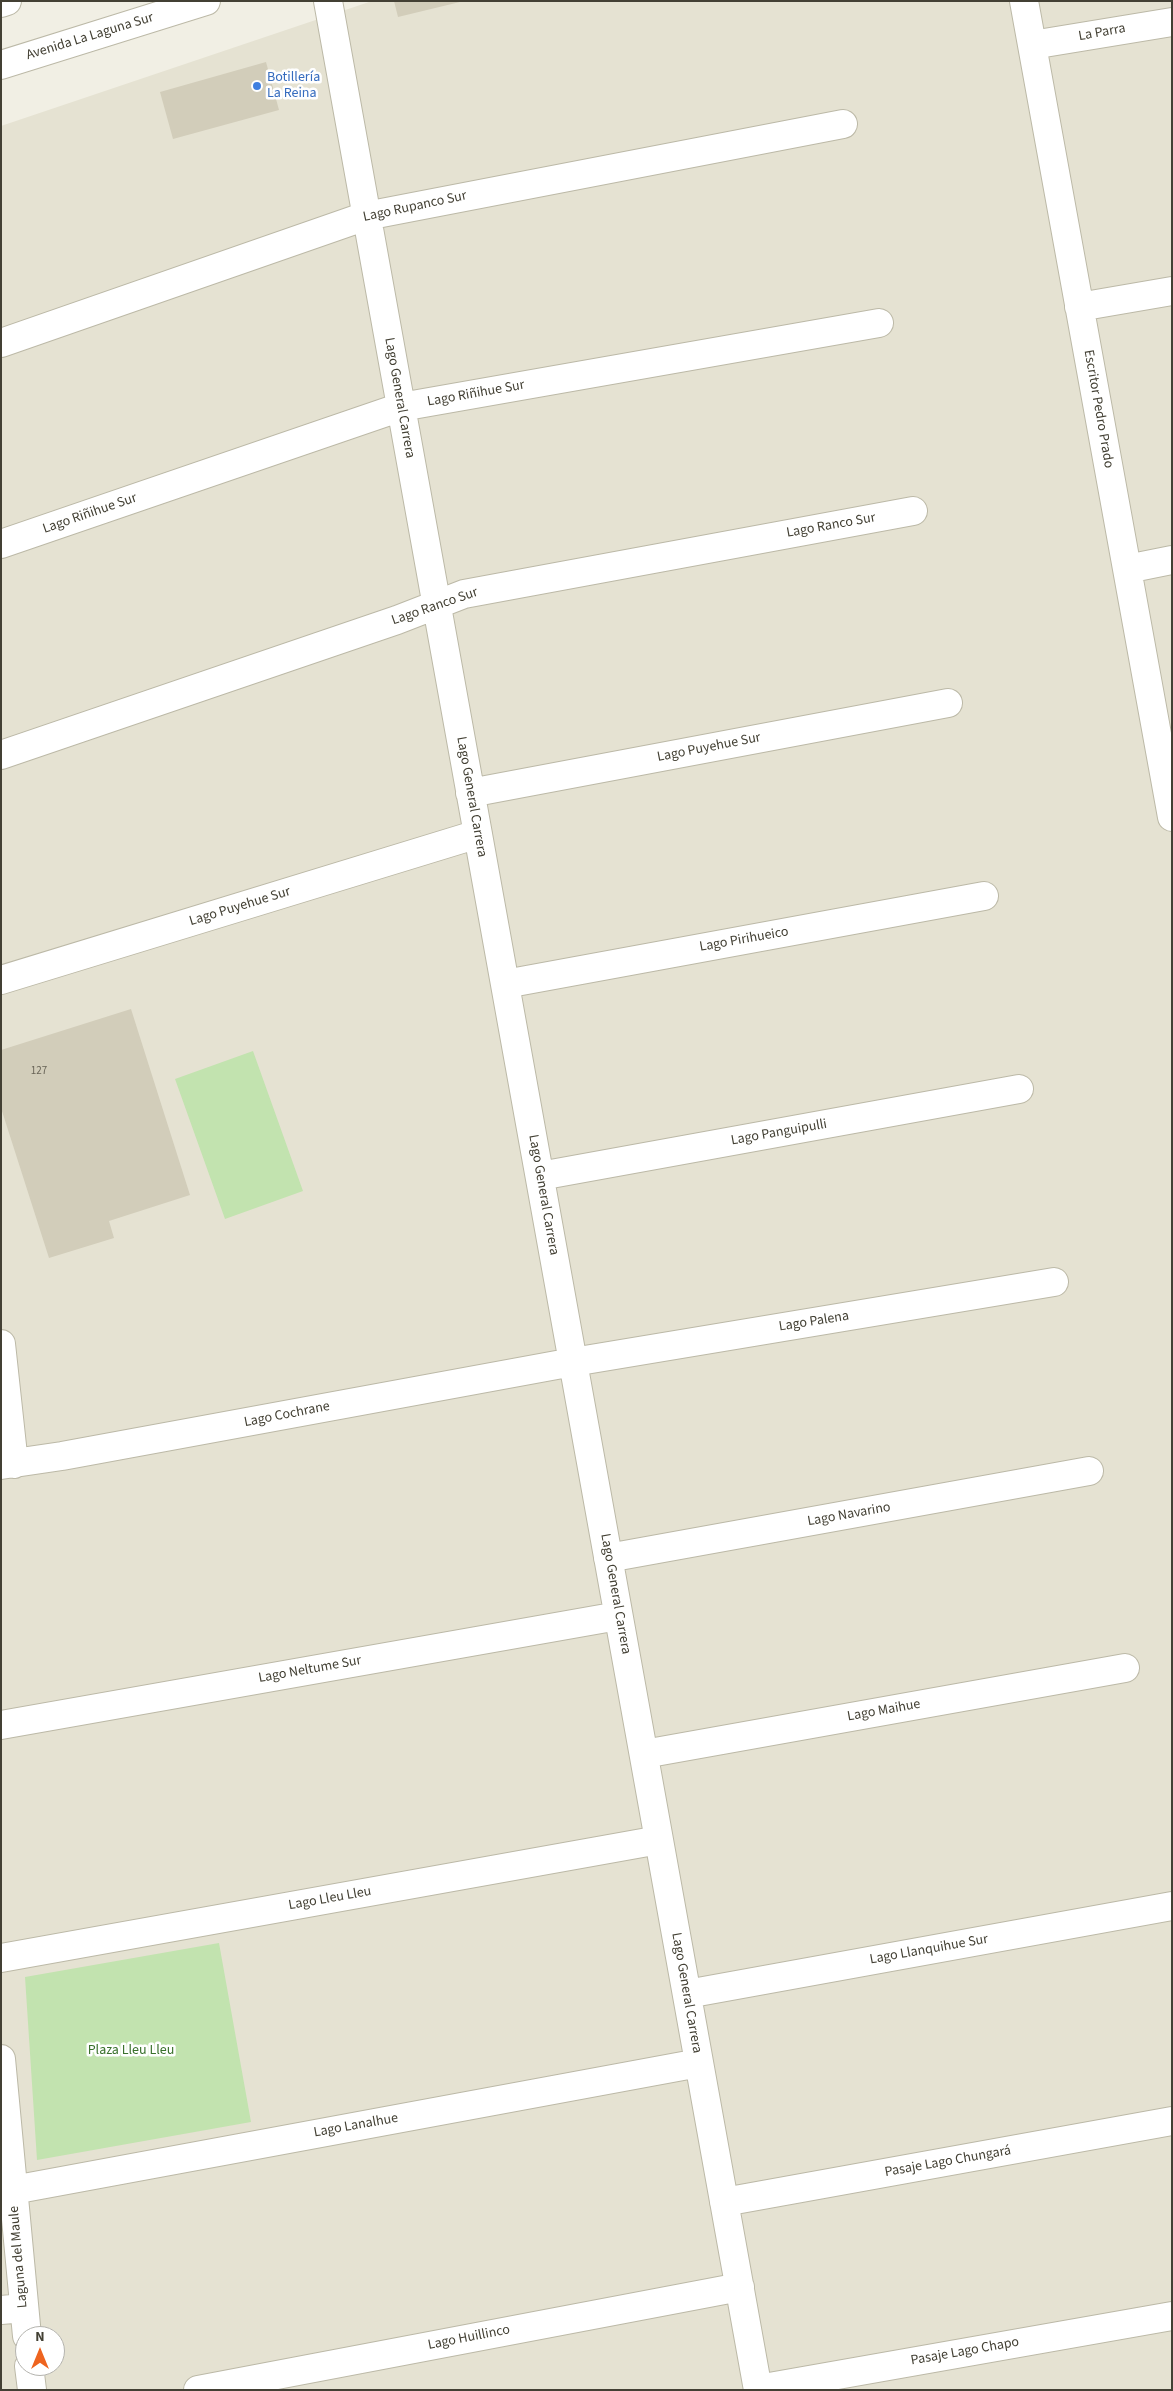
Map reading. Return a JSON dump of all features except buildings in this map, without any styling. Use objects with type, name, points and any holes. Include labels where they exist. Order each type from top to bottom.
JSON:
[{"type":"street","points":[[1,3],[7,1]]},
{"type":"street","name":"Avenida La Laguna Sur","points":[[1,65],[206,1]]},
{"type":"street","name":"Lago General Carrera","points":[[328,1],[758,2389]]},
{"type":"street","name":"Escritor Pedro Prado","points":[[1024,1],[1172,817]]},
{"type":"street","name":"La Parra","points":[[1032,45],[1172,22]]},
{"type":"street","name":"Lago Rupanco Sur","points":[[1,343],[366,216],[843,124]]},
{"type":"street","points":[[1079,307],[1172,290]]},
{"type":"street","name":"Lago Riñihue Sur","points":[[1,544],[401,407],[879,323]]},
{"type":"street","name":"Lago Ranco Sur","points":[[1,755],[397,620],[464,594],[914,511]]},
{"type":"street","points":[[1127,569],[1172,560]]},
{"type":"street","name":"Lago Puyehue Sur","points":[[470,793],[948,703]]},
{"type":"street","name":"Lago Puyehue Sur","points":[[1,980],[478,834]]},
{"type":"street","name":"Lago Pirihueico","points":[[505,984],[984,896]]},
{"type":"street","name":"Lago Panguipulli","points":[[540,1176],[1019,1089]]},
{"type":"street","name":"Lago Palena","points":[[573,1362],[1054,1282]]},
{"type":"street","points":[[1,1344],[7,1464]]},
{"type":"street","name":"Lago Cochrane","points":[[7,1464],[573,1362]]},
{"type":"street","name":"Lago Navarino","points":[[608,1558],[1089,1471]]},
{"type":"street","name":"Lago Neltume Sur","points":[[1,1725],[618,1616]]},
{"type":"street","name":"Lago Maihue","points":[[644,1754],[1125,1668]]},
{"type":"street","name":"Lago Lleu Lleu","points":[[1,1958],[659,1840]]},
{"type":"street","name":"Lago Llanquihue Sur","points":[[687,1994],[1172,1906]]},
{"type":"street","name":"Laguna del Maule","points":[[1,2059],[4,2117],[13,2190],[13,2309],[22,2326]]},
{"type":"street","name":"Lago Lanalhue","points":[[13,2190],[699,2063]]},
{"type":"street","name":"Pasaje Lago Chungará","points":[[724,2202],[1172,2121]]},
{"type":"street","name":"Lago Huillinco","points":[[198,2390],[740,2287]]},
{"type":"street","name":"Pasaje Lago Chapo","points":[[758,2389],[1172,2316]]},
{"type":"street","points":[[30,2376],[32,2390]]},
{"type":"shaded area","points":[[372,1],[1172,1],[1172,2390],[1,2390],[1,126]]},
{"type":"green space","points":[[253,1051],[303,1191],[225,1219],[175,1079]]},
{"type":"green space","name":"Plaza Lleu Lleu","points":[[219,1943],[251,2122],[37,2160],[25,1977]]},
{"type":"place","name":"Botillería La Reina","points":[[257,86]]}]
